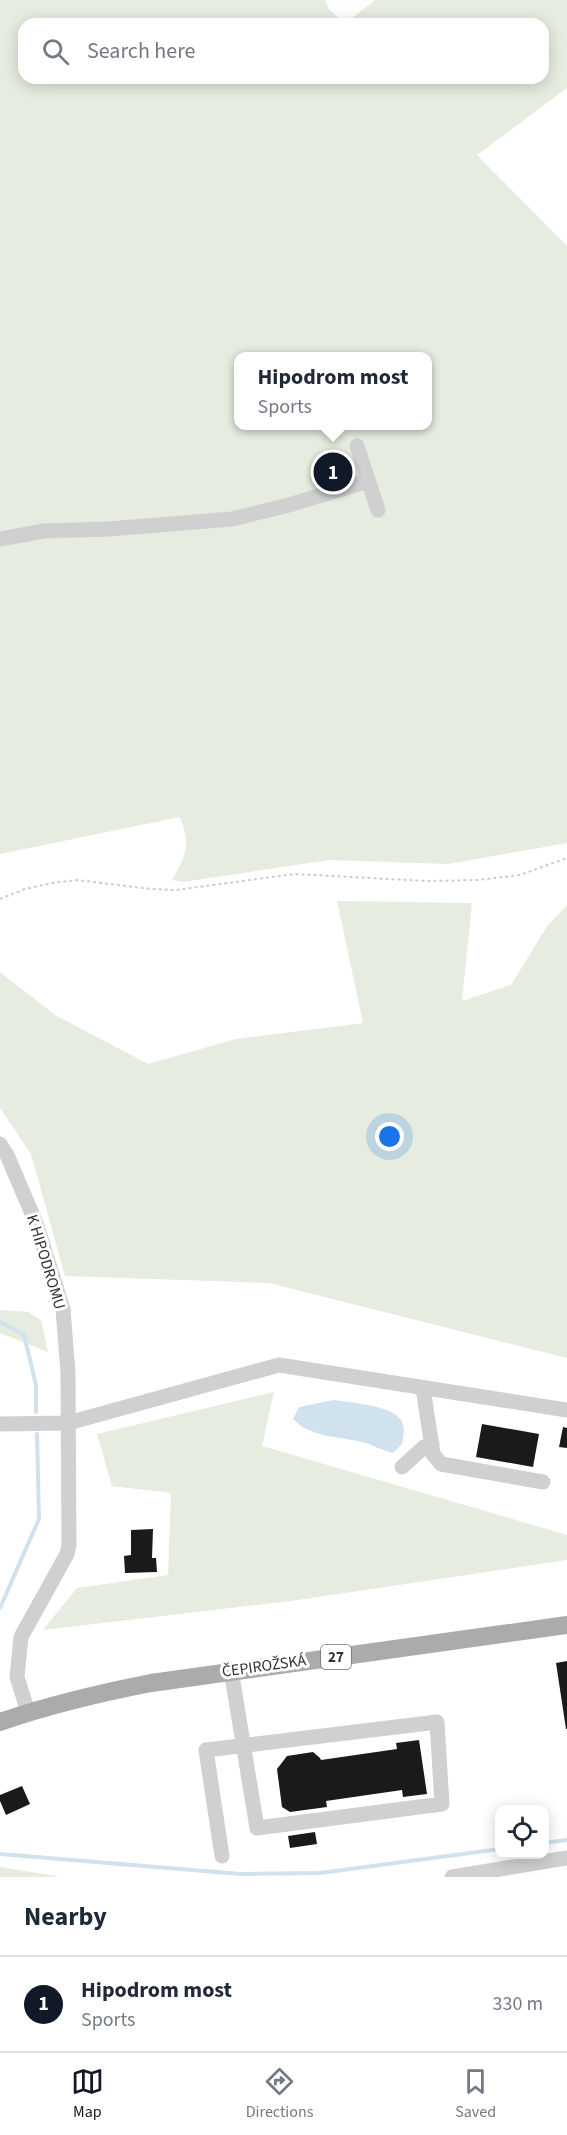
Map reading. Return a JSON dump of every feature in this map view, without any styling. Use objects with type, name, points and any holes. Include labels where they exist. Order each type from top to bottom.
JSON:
[{"type":"main road","name":"ČEPIROŽSKÁ","points":[[0,1722],[106,1691],[231,1670],[567,1625]]},
{"type":"street","points":[[357,446],[378,510]]},
{"type":"street","points":[[0,539],[44,531],[109,529],[232,519],[289,505],[368,481]]},
{"type":"street","name":"K HIPODROMU","points":[[0,1144],[7,1155],[36,1223],[63,1310],[68,1373],[69,1545],[67,1554],[21,1637],[16,1677],[28,1712]]},
{"type":"street","points":[[0,1424],[68,1423],[279,1365],[567,1410]]},
{"type":"street","points":[[423,1388],[433,1454],[441,1464],[543,1482]]},
{"type":"street","points":[[402,1467],[432,1444]]},
{"type":"street","points":[[222,1856],[206,1750],[243,1744],[437,1722],[442,1804],[257,1828],[243,1744],[231,1670]]},
{"type":"street","points":[[452,1877],[567,1858]]},
{"type":"path","points":[[0,899],[25,889],[77,880],[151,890],[176,890],[294,874],[427,881],[478,880],[520,874],[567,858]]},
{"type":"shaded area","points":[[0,0],[325,0],[329,9],[339,18],[18,18],[18,84],[549,84],[549,18],[352,18],[375,0],[567,0],[567,88],[477,155],[567,246],[567,843],[448,864],[329,860],[183,882],[172,880],[181,864],[185,850],[185,835],[180,817],[0,854]]},
{"type":"shaded area","points":[[337,901],[472,903],[462,1001],[511,985],[548,925],[567,905],[567,1358],[269,1283],[65,1276],[31,1154],[0,1108],[0,972],[55,1015],[148,1064],[236,1039],[363,1023]]},
{"type":"shaded area","points":[[0,1310],[28,1312],[41,1320],[48,1352],[0,1333]]},
{"type":"shaded area","points":[[274,1392],[262,1446],[567,1535],[567,1560],[291,1601],[43,1630],[77,1588],[168,1575],[171,1493],[112,1486],[97,1434]]},
{"type":"shaded area","points":[[0,1867],[56,1876],[57,1877],[0,1877]]},
{"type":"water","points":[[334,1400],[373,1406],[393,1413],[400,1418],[403,1425],[402,1444],[393,1453],[366,1443],[318,1434],[293,1419],[299,1407]]},
{"type":"building","points":[[482,1424],[539,1434],[533,1467],[476,1457]]},
{"type":"building","points":[[563,1427],[567,1428],[567,1448],[559,1447]]},
{"type":"building","points":[[153,1529],[152,1558],[156,1558],[157,1572],[125,1573],[124,1556],[131,1555],[131,1530]]},
{"type":"building","points":[[567,1661],[567,1729],[566,1729],[556,1663]]},
{"type":"building","points":[[419,1740],[427,1794],[403,1797],[402,1790],[326,1801],[327,1807],[290,1812],[282,1807],[277,1769],[287,1756],[313,1752],[321,1760],[397,1749],[396,1743]]},
{"type":"building","points":[[22,1786],[30,1804],[6,1815],[0,1795]]},
{"type":"building","points":[[315,1832],[317,1844],[290,1848],[288,1836]]},
{"type":"waterway","points":[[0,1322],[24,1335],[36,1385],[36,1412]]},
{"type":"waterway","points":[[0,1608],[39,1519],[37,1434]]},
{"type":"waterway","points":[[549,1842],[567,1840]]},
{"type":"waterway","points":[[0,1854],[240,1874],[320,1873],[495,1850]]},
{"type":"place","name":"Hipodrom most","points":[[333,472]]}]
